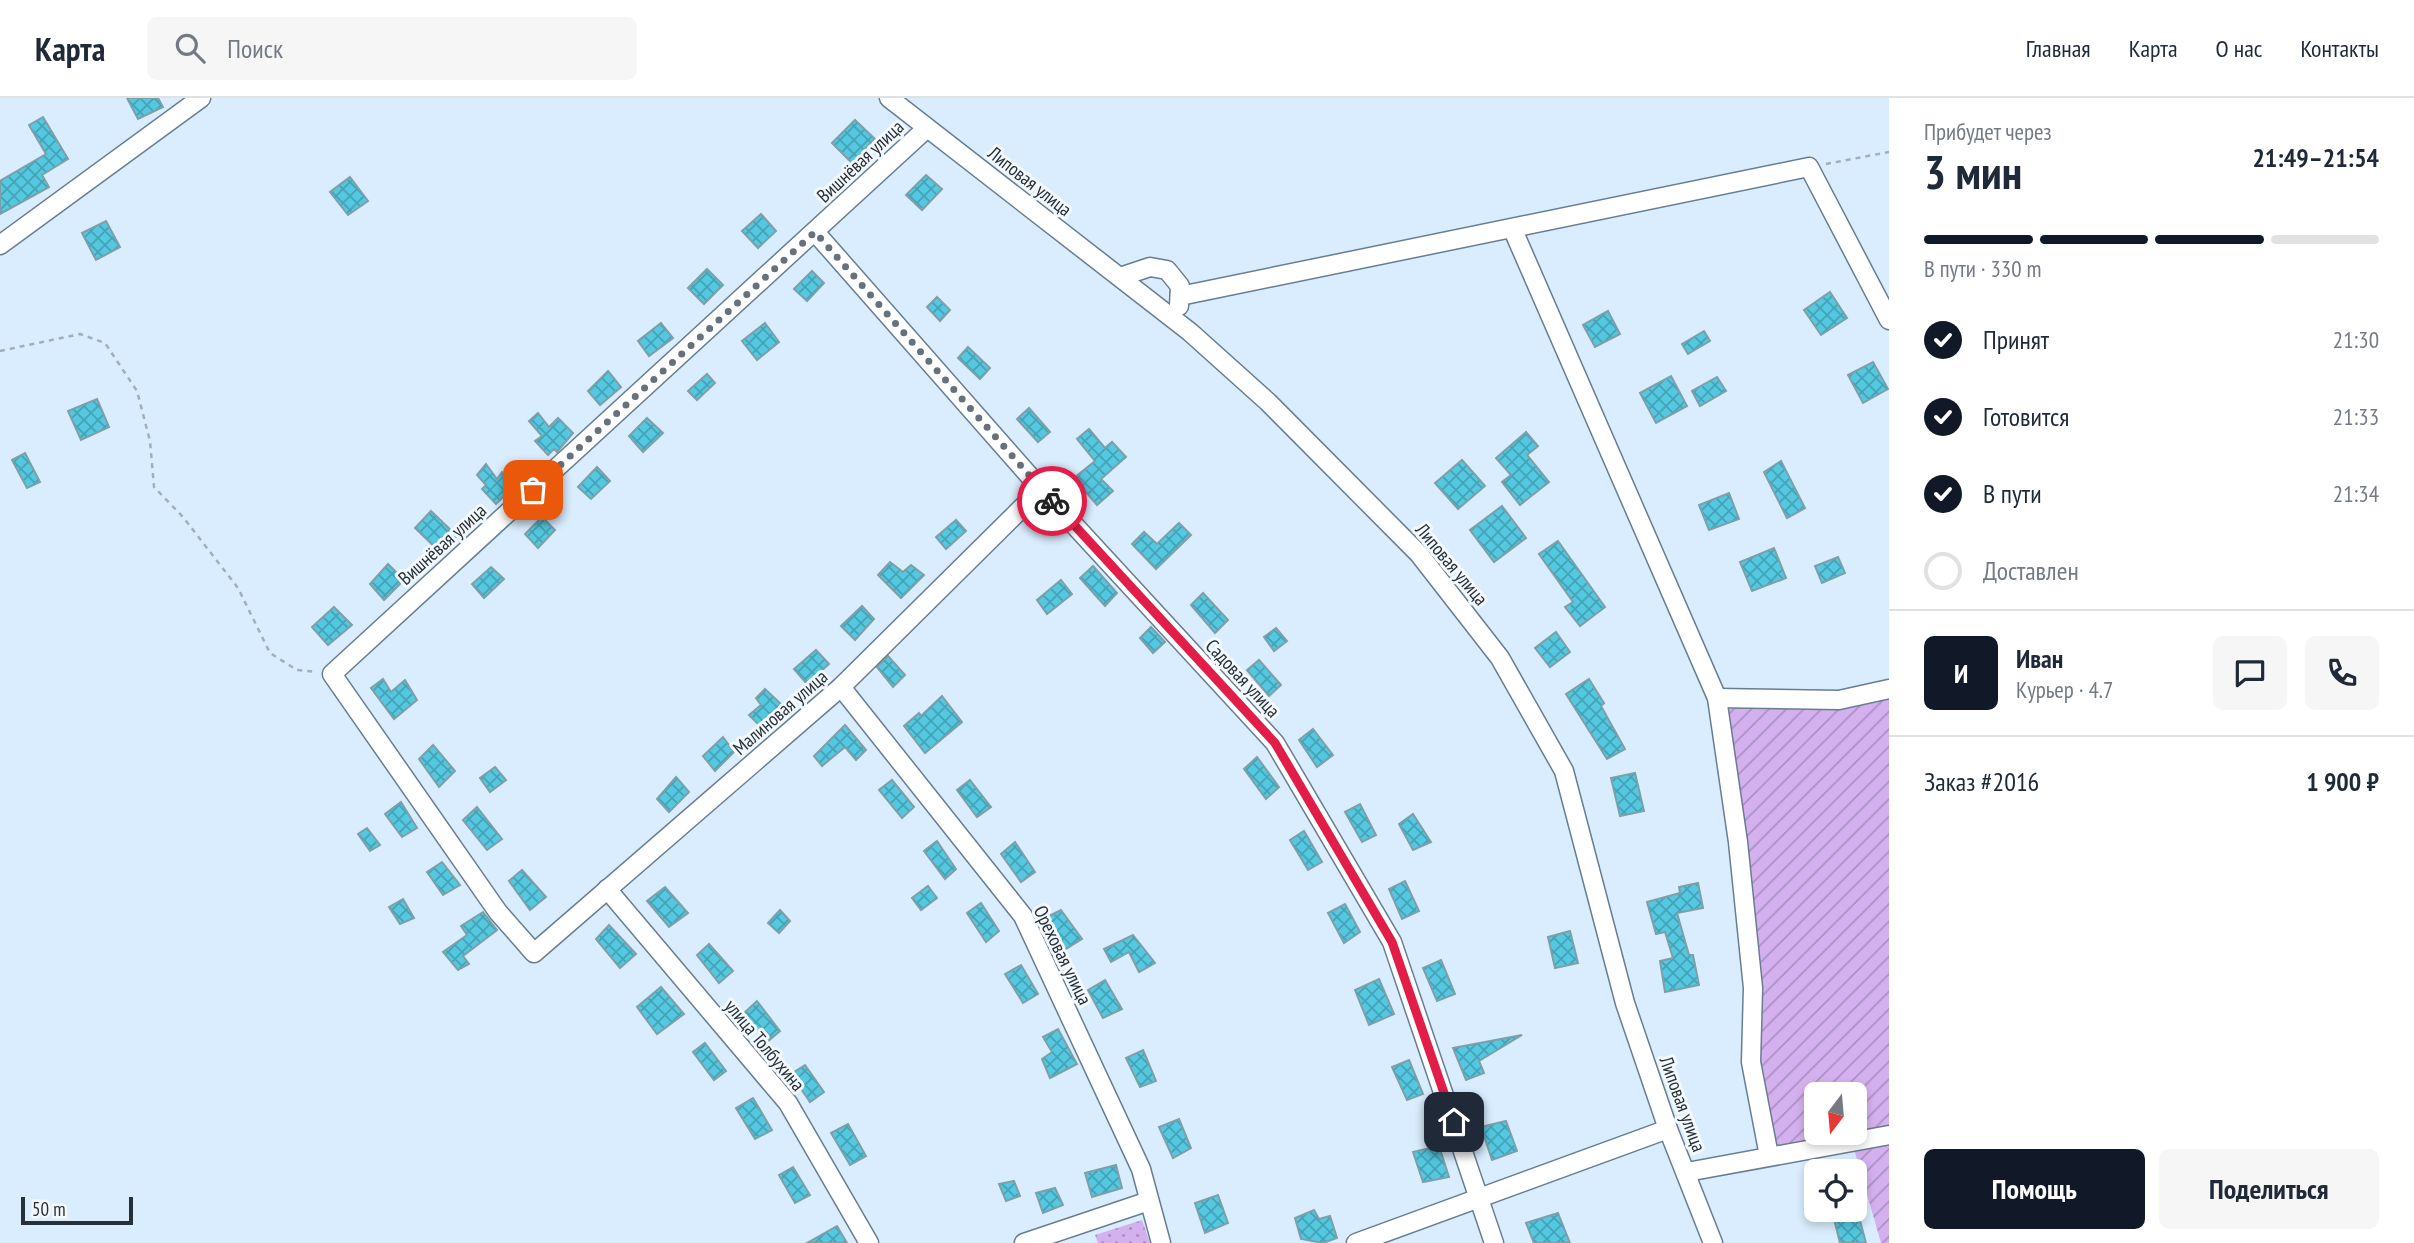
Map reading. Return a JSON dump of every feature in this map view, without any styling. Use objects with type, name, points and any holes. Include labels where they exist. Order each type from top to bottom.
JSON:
[{"type":"street","points":[[0,245],[201,98]]},
{"type":"street","name":"Липовая улица","points":[[889,98],[1173,318],[1331,463],[1419,554],[1500,658],[1564,771],[1625,1003],[1668,1129],[1713,1243]]},
{"type":"street","name":"Вишнёвая улица","points":[[332,674],[927,128]]},
{"type":"street","points":[[1180,296],[1513,230],[1810,167],[1889,320]]},
{"type":"street","points":[[1513,230],[1717,698],[1738,842],[1753,988],[1751,1062],[1769,1156]]},
{"type":"street","name":"Садовая улица","points":[[815,232],[1041,489],[1275,743],[1392,942],[1494,1243]]},
{"type":"street","points":[[1120,277],[1150,267],[1167,270],[1180,286],[1180,296],[1173,318]]},
{"type":"street","name":"Малиновая улица","points":[[332,674],[498,912],[534,953],[841,687],[1041,489]]},
{"type":"street","name":"Ореховая улица","points":[[841,687],[1023,916],[1141,1169],[1161,1243]]},
{"type":"street","points":[[1717,698],[1839,700],[1889,689]]},
{"type":"street","name":"улица Толбухина","points":[[607,889],[788,1103],[869,1243]]},
{"type":"street","points":[[1356,1243],[1668,1129]]},
{"type":"street","points":[[1687,1172],[1889,1135]]},
{"type":"street","points":[[1024,1243],[1149,1201]]},
{"type":"path","points":[[1810,167],[1889,152]]},
{"type":"path","points":[[0,351],[80,334],[104,343],[136,391],[150,441],[154,487],[183,517],[238,587],[270,653],[297,670],[332,674]]},
{"type":"shaded area","points":[[1889,689],[1889,1243],[1881,1243],[1867,1194],[1867,1159],[1857,1159],[1853,1145],[1867,1145],[1867,1082],[1804,1082],[1804,1145],[1834,1145],[1769,1156],[1717,698]]},
{"type":"shaded area","points":[[1142,1220],[1150,1243],[1098,1243],[1095,1235]]},
{"type":"building","points":[[127,98],[158,98],[163,107],[138,119]]},
{"type":"building","points":[[43,117],[68,159],[42,175],[49,187],[0,214],[0,181],[46,154],[29,125]]},
{"type":"building","points":[[855,120],[875,139],[852,163],[832,143]]},
{"type":"building","points":[[926,175],[942,189],[922,210],[906,195]]},
{"type":"building","points":[[350,177],[368,201],[348,215],[330,192]]},
{"type":"building","points":[[761,214],[776,231],[758,248],[742,231]]},
{"type":"building","points":[[106,221],[120,247],[96,260],[82,233]]},
{"type":"building","points":[[707,269],[723,285],[704,304],[688,288]]},
{"type":"building","points":[[812,271],[824,283],[807,301],[794,289]]},
{"type":"building","points":[[1830,292],[1847,318],[1821,335],[1804,310]]},
{"type":"building","points":[[937,297],[950,310],[940,321],[927,307]]},
{"type":"building","points":[[1608,311],[1620,334],[1595,347],[1583,325]]},
{"type":"building","points":[[661,323],[673,338],[649,356],[638,341]]},
{"type":"building","points":[[765,323],[779,342],[757,360],[742,341]]},
{"type":"building","points":[[1704,331],[1710,341],[1688,354],[1682,344]]},
{"type":"building","points":[[968,347],[990,368],[980,379],[958,358]]},
{"type":"building","points":[[1873,362],[1888,389],[1863,403],[1848,375]]},
{"type":"building","points":[[608,371],[621,387],[600,405],[588,391]]},
{"type":"building","points":[[707,374],[715,383],[697,400],[688,391]]},
{"type":"building","points":[[1671,376],[1687,406],[1656,423],[1640,393]]},
{"type":"building","points":[[1717,377],[1726,391],[1700,406],[1692,391]]},
{"type":"building","points":[[97,399],[109,427],[81,440],[68,411]]},
{"type":"building","points":[[1029,408],[1050,432],[1038,442],[1017,419]]},
{"type":"building","points":[[538,413],[549,427],[558,418],[573,433],[557,452],[554,449],[548,455],[535,441],[542,436],[529,421]]},
{"type":"building","points":[[647,418],[663,433],[643,452],[629,436]]},
{"type":"building","points":[[1089,429],[1105,448],[1112,442],[1126,457],[1101,479],[1113,491],[1097,505],[1074,478],[1095,461],[1077,439]]},
{"type":"building","points":[[1526,432],[1538,446],[1527,455],[1549,482],[1520,505],[1502,482],[1511,475],[1496,458]]},
{"type":"building","points":[[25,453],[40,482],[27,488],[12,460]]},
{"type":"building","points":[[1462,460],[1485,486],[1458,509],[1435,483]]},
{"type":"building","points":[[1781,461],[1805,508],[1787,518],[1764,472]]},
{"type":"building","points":[[486,464],[497,479],[502,472],[514,486],[496,504],[482,489],[486,485],[477,475]]},
{"type":"building","points":[[597,467],[610,481],[591,499],[578,487]]},
{"type":"building","points":[[1729,493],[1739,519],[1709,530],[1699,505]]},
{"type":"building","points":[[1502,506],[1526,538],[1494,562],[1470,530]]},
{"type":"building","points":[[431,511],[457,536],[440,552],[415,528]]},
{"type":"building","points":[[542,517],[555,530],[538,548],[525,534]]},
{"type":"building","points":[[956,520],[966,531],[946,549],[936,537]]},
{"type":"building","points":[[1179,523],[1191,535],[1156,569],[1132,544],[1144,532],[1157,544]]},
{"type":"building","points":[[1558,541],[1605,607],[1580,626],[1565,607],[1573,602],[1539,554]]},
{"type":"building","points":[[1774,548],[1786,578],[1752,591],[1740,562]]},
{"type":"building","points":[[1838,557],[1845,573],[1822,583],[1815,566]]},
{"type":"building","points":[[890,562],[903,572],[911,565],[924,575],[901,598],[878,575]]},
{"type":"building","points":[[388,564],[404,580],[384,600],[370,584]]},
{"type":"building","points":[[1093,566],[1117,593],[1105,606],[1080,578]]},
{"type":"building","points":[[491,567],[504,579],[484,598],[472,584]]},
{"type":"building","points":[[1061,580],[1072,594],[1047,614],[1037,600]]},
{"type":"building","points":[[1203,593],[1228,620],[1215,633],[1191,605]]},
{"type":"building","points":[[862,606],[874,619],[855,640],[841,626]]},
{"type":"building","points":[[334,607],[352,625],[328,645],[312,627]]},
{"type":"building","points":[[1151,627],[1165,642],[1153,653],[1140,638]]},
{"type":"building","points":[[1276,628],[1287,641],[1274,651],[1264,637]]},
{"type":"building","points":[[1556,632],[1570,652],[1550,667],[1535,648]]},
{"type":"building","points":[[816,650],[829,664],[807,684],[794,669]]},
{"type":"building","points":[[888,656],[905,675],[893,687],[877,667]]},
{"type":"building","points":[[1259,660],[1281,685],[1269,696],[1247,670]]},
{"type":"building","points":[[383,679],[391,692],[405,680],[417,700],[394,719],[371,688]]},
{"type":"building","points":[[1589,679],[1604,703],[1601,706],[1625,749],[1607,759],[1566,694]]},
{"type":"building","points":[[765,689],[783,706],[760,726],[749,715],[761,705],[756,698]]},
{"type":"building","points":[[942,696],[962,722],[925,753],[904,726],[919,713],[921,716]]},
{"type":"building","points":[[845,725],[866,750],[856,760],[845,747],[822,766],[814,756]]},
{"type":"building","points":[[1313,729],[1333,755],[1317,767],[1299,740]]},
{"type":"building","points":[[723,737],[734,752],[715,771],[703,756]]},
{"type":"building","points":[[433,745],[455,771],[439,787],[419,759]]},
{"type":"building","points":[[1257,757],[1279,787],[1266,799],[1244,769]]},
{"type":"building","points":[[495,767],[506,780],[490,792],[480,778]]},
{"type":"building","points":[[1635,773],[1644,811],[1620,816],[1611,778]]},
{"type":"building","points":[[676,777],[689,792],[669,812],[657,799]]},
{"type":"building","points":[[892,780],[914,807],[902,818],[879,790]]},
{"type":"building","points":[[970,780],[991,807],[977,817],[957,790]]},
{"type":"building","points":[[401,802],[417,828],[402,837],[385,814]]},
{"type":"building","points":[[1360,804],[1376,835],[1362,842],[1345,812]]},
{"type":"building","points":[[477,807],[502,839],[487,850],[463,820]]},
{"type":"building","points":[[1413,814],[1431,842],[1413,850],[1399,824]]},
{"type":"building","points":[[367,828],[380,845],[370,851],[358,834]]},
{"type":"building","points":[[1304,831],[1322,862],[1308,870],[1290,840]]},
{"type":"building","points":[[937,841],[956,869],[945,879],[924,851]]},
{"type":"building","points":[[1015,842],[1035,872],[1021,882],[1001,854]]},
{"type":"building","points":[[442,862],[460,885],[443,895],[427,872]]},
{"type":"building","points":[[522,870],[546,897],[530,910],[509,881]]},
{"type":"building","points":[[1405,881],[1419,911],[1402,919],[1389,889]]},
{"type":"building","points":[[1698,883],[1703,908],[1677,913],[1689,955],[1693,955],[1699,985],[1665,992],[1660,961],[1673,958],[1665,932],[1656,934],[1647,902],[1680,893],[1679,887]]},
{"type":"building","points":[[928,886],[937,898],[921,910],[912,898]]},
{"type":"building","points":[[665,887],[688,913],[669,927],[647,901]]},
{"type":"building","points":[[403,899],[414,918],[400,924],[389,907]]},
{"type":"building","points":[[981,903],[999,931],[986,942],[967,913]]},
{"type":"building","points":[[1345,904],[1360,932],[1344,943],[1328,913]]},
{"type":"building","points":[[780,910],[790,921],[779,933],[768,923]]},
{"type":"building","points":[[1061,910],[1082,939],[1064,950],[1045,918]]},
{"type":"building","points":[[483,912],[497,930],[463,956],[469,964],[458,970],[443,952],[467,935],[461,926]]},
{"type":"building","points":[[609,925],[636,954],[620,968],[596,939]]},
{"type":"building","points":[[1570,931],[1578,963],[1555,968],[1548,937]]},
{"type":"building","points":[[1133,935],[1155,963],[1139,972],[1129,952],[1111,962],[1104,949]]},
{"type":"building","points":[[709,944],[733,971],[719,983],[697,955]]},
{"type":"building","points":[[1441,960],[1455,994],[1437,1001],[1423,968]]},
{"type":"building","points":[[1021,965],[1038,994],[1023,1003],[1005,974]]},
{"type":"building","points":[[1379,979],[1394,1014],[1369,1025],[1355,990]]},
{"type":"building","points":[[1105,980],[1122,1009],[1103,1018],[1088,990]]},
{"type":"building","points":[[661,987],[684,1014],[657,1034],[637,1007]]},
{"type":"building","points":[[757,1001],[780,1031],[767,1042],[744,1013]]},
{"type":"building","points":[[1058,1029],[1077,1064],[1050,1078],[1042,1059],[1052,1052],[1043,1037]]},
{"type":"building","points":[[1522,1035],[1479,1061],[1484,1073],[1466,1080],[1453,1048]]},
{"type":"building","points":[[705,1043],[726,1071],[714,1080],[693,1052]]},
{"type":"building","points":[[1143,1050],[1156,1081],[1140,1087],[1126,1058]]},
{"type":"building","points":[[1409,1060],[1423,1094],[1407,1100],[1392,1067]]},
{"type":"building","points":[[805,1065],[824,1092],[810,1102],[791,1074]]},
{"type":"building","points":[[753,1098],[772,1130],[755,1139],[736,1108]]},
{"type":"building","points":[[1179,1119],[1191,1148],[1173,1158],[1159,1127]]},
{"type":"building","points":[[1506,1121],[1517,1151],[1492,1160],[1481,1127]]},
{"type":"building","points":[[848,1124],[866,1156],[850,1165],[831,1133]]},
{"type":"building","points":[[1439,1146],[1449,1177],[1423,1182],[1413,1152]]},
{"type":"building","points":[[1116,1165],[1122,1188],[1092,1197],[1085,1173]]},
{"type":"building","points":[[793,1167],[810,1195],[795,1203],[779,1175]]},
{"type":"building","points":[[1014,1181],[1020,1196],[1006,1201],[999,1184]]},
{"type":"building","points":[[1055,1188],[1063,1205],[1043,1213],[1036,1193]]},
{"type":"building","points":[[1218,1195],[1228,1223],[1205,1233],[1195,1203]]},
{"type":"building","points":[[1314,1210],[1319,1219],[1330,1216],[1337,1238],[1323,1243],[1301,1239],[1295,1218]]},
{"type":"building","points":[[1558,1213],[1570,1243],[1534,1243],[1526,1223]]},
{"type":"building","points":[[1835,1222],[1860,1222],[1866,1243],[1840,1243]]},
{"type":"building","points":[[837,1226],[847,1243],[807,1243]]},
{"type":"way so far","points":[[533,490],[815,232],[1052,501]]},
{"type":"route","points":[[1052,501],[1275,743],[1392,942],[1454,1122]]}]
